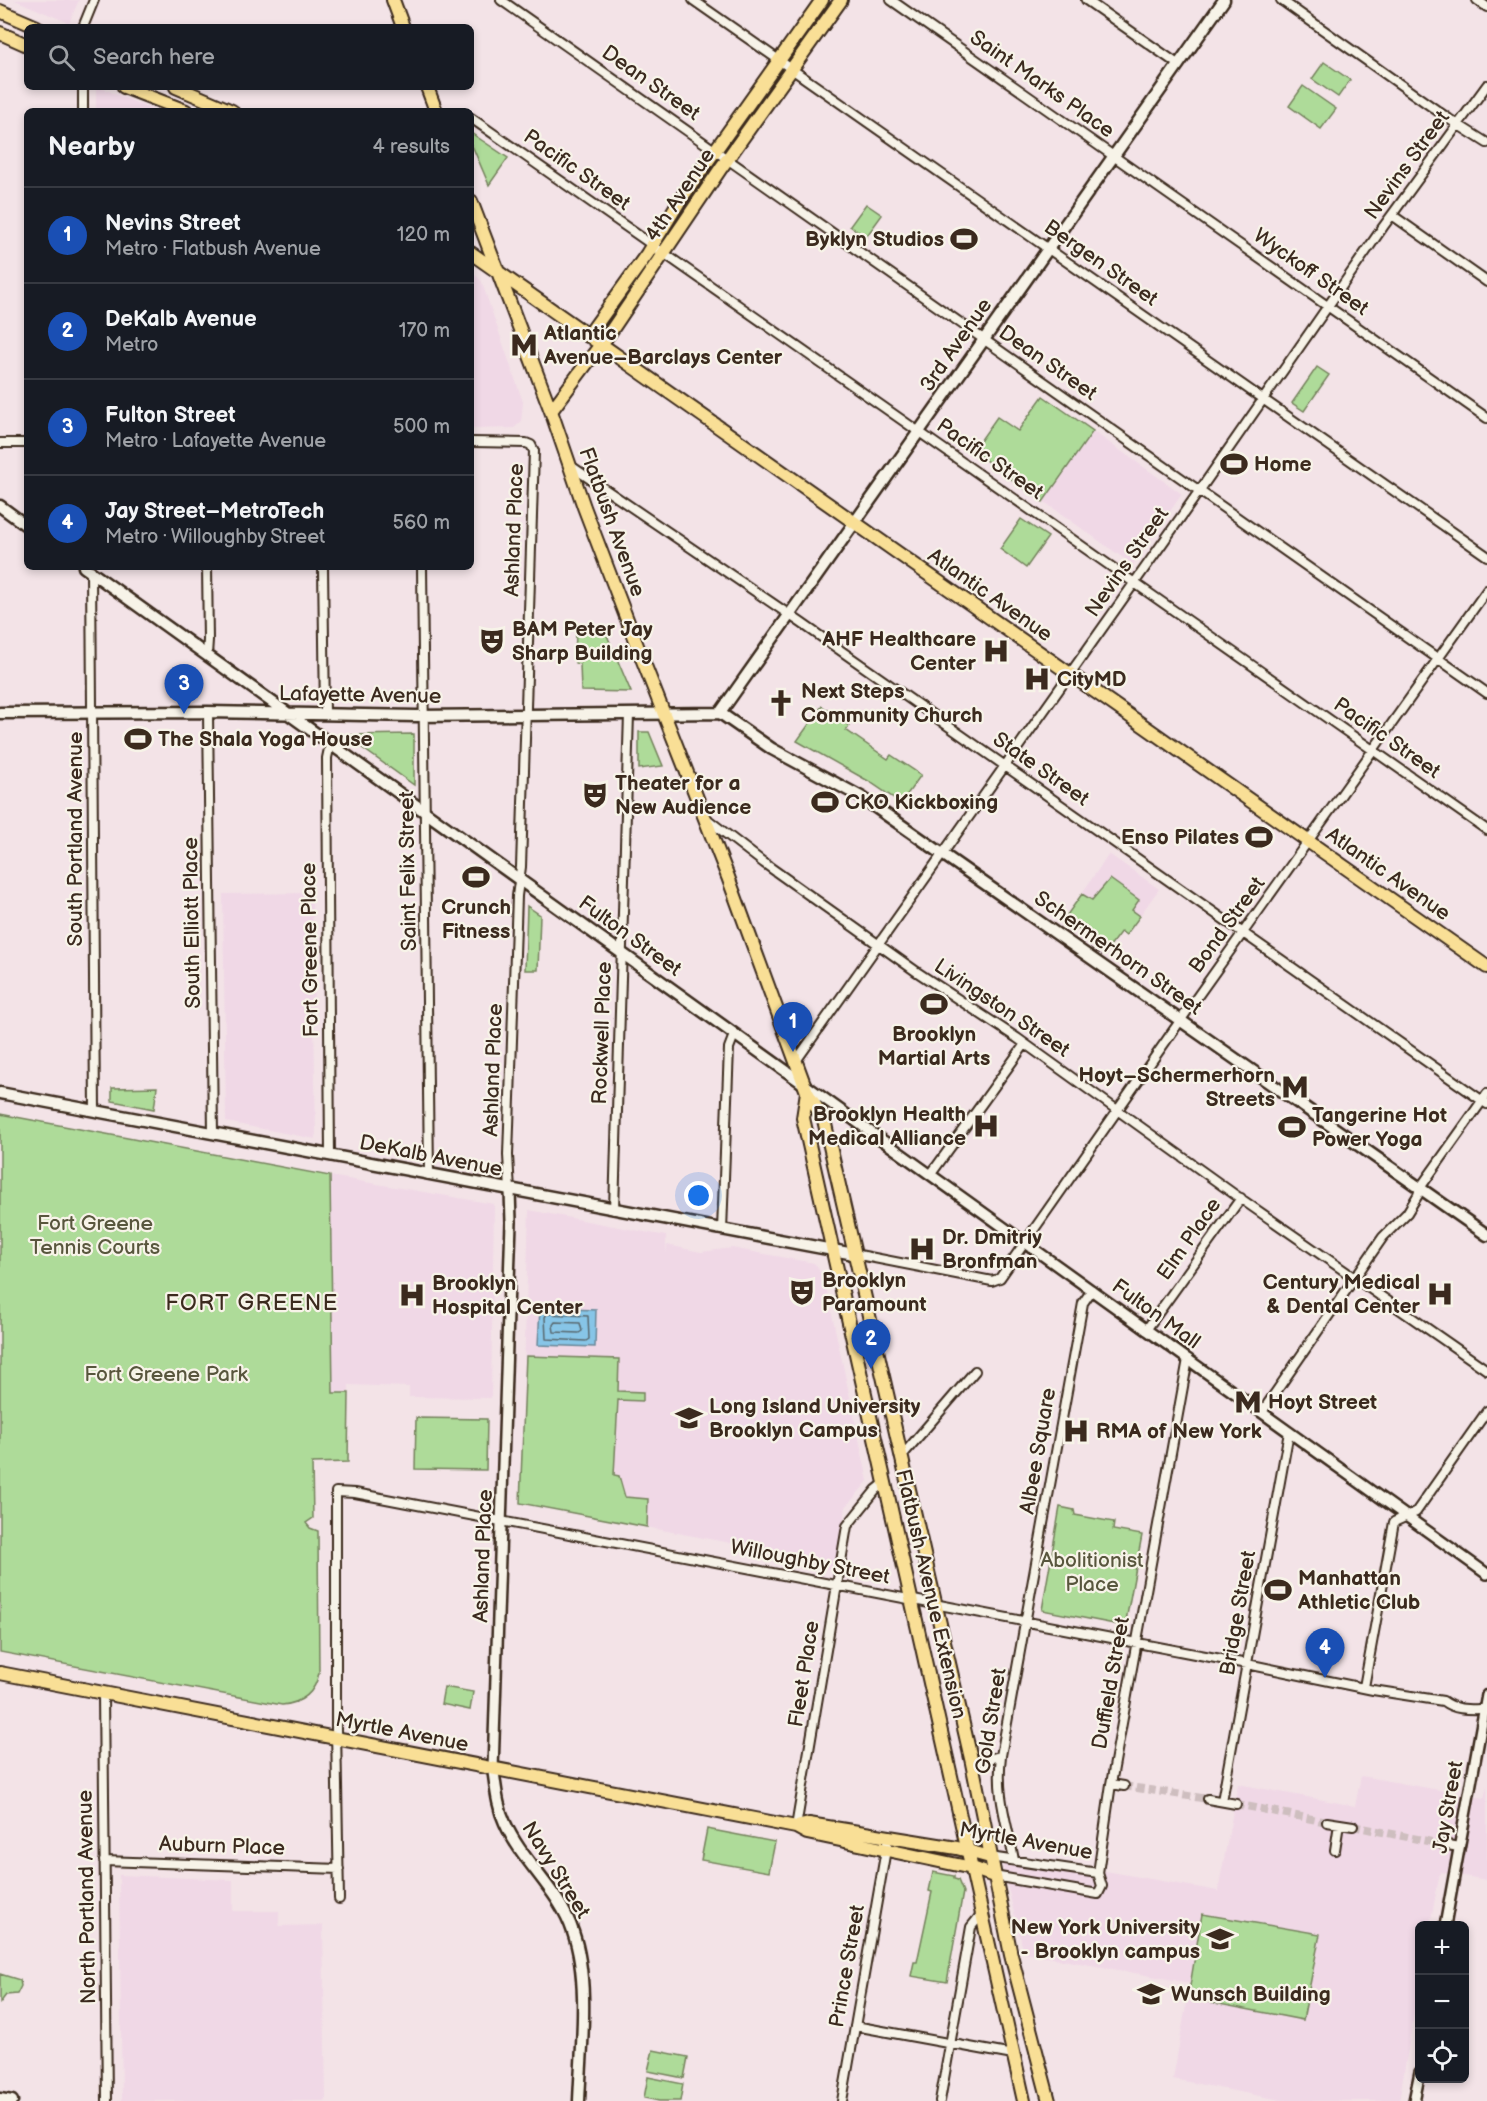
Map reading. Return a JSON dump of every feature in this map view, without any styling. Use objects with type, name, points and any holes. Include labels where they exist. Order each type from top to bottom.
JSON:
[{"type":"main road","points":[[394,0],[403,24]]},
{"type":"main road","name":"4th Avenue","points":[[588,336],[715,150],[780,62],[822,0]]},
{"type":"main road","name":"4th Avenue","points":[[551,411],[659,262],[663,252],[841,0]]},
{"type":"main road","name":"3rd Avenue","points":[[720,713],[1224,0]]},
{"type":"main road","points":[[0,11],[30,24]]},
{"type":"main road","points":[[0,33],[24,44]]},
{"type":"main road","points":[[132,90],[178,108]]},
{"type":"main road","points":[[183,90],[225,108]]},
{"type":"main road","points":[[428,90],[435,108]]},
{"type":"main road","name":"Flatbush Avenue","points":[[474,208],[551,411],[584,507],[705,818],[806,1088]]},
{"type":"main road","name":"Atlantic Avenue","points":[[474,255],[1487,967]]},
{"type":"main road","points":[[0,507],[24,524]]},
{"type":"main road","name":"Fulton Street","points":[[90,570],[806,1088]]},
{"type":"main road","name":"Lafayette Avenue","points":[[0,714],[208,712],[424,716],[720,713]]},
{"type":"main road","name":"Schermerhorn Street","points":[[720,713],[772,749],[861,797],[1487,1235]]},
{"type":"main road","name":"Flatbush Avenue Extension","points":[[806,1088],[803,1118],[1024,2101]]},
{"type":"main road","name":"Flatbush Avenue Extension","points":[[806,1088],[824,1120],[972,1763],[1011,1955],[1048,2101]]},
{"type":"main road","name":"DeKalb Avenue","points":[[0,1093],[510,1191],[855,1254]]},
{"type":"main road","name":"Myrtle Avenue","points":[[0,1673],[796,1827],[809,1824],[887,1844],[994,1876]]},
{"type":"main road","name":"Navy Street","points":[[493,1769],[498,1804],[505,1825],[562,1909],[573,1930],[579,1955],[582,1989],[579,2101]]},
{"type":"main road","name":"Myrtle Avenue","points":[[887,1844],[969,1850],[990,1857]]},
{"type":"main road","points":[[0,2099],[12,2101]]},
{"type":"street","points":[[84,24],[94,0]]},
{"type":"street","name":"Dean Street","points":[[501,0],[1487,693]]},
{"type":"street","name":"Bergen Street","points":[[693,0],[1487,556]]},
{"type":"street","name":"Saint Marks Place","points":[[891,0],[1114,156]]},
{"type":"street","points":[[1086,0],[1179,65]]},
{"type":"street","points":[[1281,0],[1487,144]]},
{"type":"street","points":[[1477,0],[1487,7]]},
{"type":"street","name":"Nevins Street","points":[[796,1061],[1200,491],[1392,215],[1487,85]]},
{"type":"street","points":[[83,90],[83,108]]},
{"type":"street","name":"Pacific Street","points":[[474,120],[1487,830]]},
{"type":"street","name":"Wyckoff Street","points":[[1114,156],[1487,418]]},
{"type":"street","points":[[1392,215],[1487,282]]},
{"type":"street","name":"Ashland Place","points":[[474,442],[522,442],[531,445],[534,455],[508,1143],[511,1222],[493,1769]]},
{"type":"street","points":[[0,443],[24,443]]},
{"type":"street","name":"State Street","points":[[571,466],[789,615],[1485,1100]]},
{"type":"street","name":"South Portland Avenue","points":[[89,570],[95,1111]]},
{"type":"street","points":[[207,570],[207,655]]},
{"type":"street","points":[[323,570],[325,714]]},
{"type":"street","name":"Saint Felix Street","points":[[422,570],[429,1175]]},
{"type":"street","name":"Bond Street","points":[[997,1281],[1487,590]]},
{"type":"street","name":"South Elliott Place","points":[[208,712],[213,1134]]},
{"type":"street","name":"Rockwell Place","points":[[614,1210],[629,714]]},
{"type":"street","name":"Fort Greene Place","points":[[330,744],[327,758],[330,1156]]},
{"type":"street","name":"Livingston Street","points":[[705,818],[764,863],[1487,1370]]},
{"type":"street","points":[[722,1230],[729,1048],[734,1035]]},
{"type":"street","points":[[932,1174],[1024,1044]]},
{"type":"street","name":"Fulton Mall","points":[[806,1088],[932,1174],[1487,1574]]},
{"type":"street","points":[[1262,1412],[1383,1237],[1407,1213],[1420,1188],[1485,1100]]},
{"type":"street","name":"Elm Place","points":[[1146,1330],[1241,1198]]},
{"type":"street","name":"DeKalb Avenue","points":[[855,1254],[997,1281]]},
{"type":"street","name":"Albee Square","points":[[1026,1622],[1083,1303],[1092,1290]]},
{"type":"street","name":"Duffield Street","points":[[1098,1873],[1111,1784],[1188,1359]]},
{"type":"street","points":[[901,1457],[975,1371]]},
{"type":"street","points":[[1364,1687],[1394,1522],[1416,1512],[1487,1411]]},
{"type":"street","name":"Bridge Street","points":[[1222,1802],[1289,1432]]},
{"type":"street","name":"Fleet Place","points":[[796,1827],[847,1526],[876,1490],[886,1482]]},
{"type":"street","name":"Willoughby Street","points":[[336,1738],[336,1492],[355,1493],[935,1603],[1394,1694],[1443,1701],[1450,1706],[1471,1710],[1486,1709]]},
{"type":"street","name":"Gold Street","points":[[1014,1860],[1000,1795],[1001,1756],[1026,1622]]},
{"type":"street","name":"North Portland Avenue","points":[[103,1694],[108,2101]]},
{"type":"street","name":"Jay Street","points":[[1446,1921],[1487,1695]]},
{"type":"street","points":[[336,1738],[339,1899]]},
{"type":"street","points":[[972,1763],[1001,1756]]},
{"type":"street","points":[[1111,1784],[1124,1785]]},
{"type":"street","points":[[1208,1799],[1236,1804]]},
{"type":"street","points":[[1326,1822],[1353,1827]]},
{"type":"street","points":[[1335,1850],[1339,1824]]},
{"type":"street","name":"Prince Street","points":[[842,2101],[887,1844]]},
{"type":"street","points":[[1442,1844],[1459,1847]]},
{"type":"street","name":"Myrtle Avenue","points":[[990,1857],[1098,1873],[1102,1886],[1098,1894],[994,1876]]},
{"type":"street","name":"Auburn Place","points":[[104,1861],[339,1869]]},
{"type":"street","points":[[940,2101],[971,1927],[983,1912]]},
{"type":"street","points":[[855,2026],[1013,2055]]},
{"type":"street","points":[[1414,2101],[1417,2083]]},
{"type":"shaded area","points":[[15,0],[79,0],[69,23]]},
{"type":"shaded area","points":[[96,90],[106,90],[149,108],[96,108]]},
{"type":"shaded area","points":[[474,274],[481,280],[523,402],[521,422],[514,428],[474,429]]},
{"type":"shaded area","points":[[1043,396],[1182,494],[1133,565],[973,451],[997,417],[1018,431]]},
{"type":"shaded area","points":[[1109,854],[1159,889],[1126,935],[1121,931],[1107,950],[1064,919]]},
{"type":"shaded area","points":[[312,893],[316,1139],[226,1122],[223,894]]},
{"type":"shaded area","name":"Brooklyn Hospital Center","points":[[330,1176],[494,1204],[491,1398],[409,1397],[409,1387],[349,1385],[349,1393],[333,1393]]},
{"type":"shaded area","name":"Long Island University Brooklyn Campus","points":[[529,1210],[666,1236],[666,1253],[667,1245],[701,1252],[732,1248],[814,1263],[817,1266],[825,1282],[868,1481],[846,1507],[834,1570],[805,1565],[804,1557],[520,1503]]},
{"type":"shaded area","name":"New York University - Brooklyn campus","points":[[1361,1776],[1484,1798],[1487,1786],[1487,1880],[1440,1872],[1431,1921],[1415,1921],[1415,2009],[1399,2101],[1286,2101],[1173,2079],[1190,1983],[1024,1953],[999,1852],[1218,1891],[1238,1784],[1355,1806]]},
{"type":"shaded area","points":[[119,1875],[233,1880],[233,1911],[279,1911],[279,1926],[323,1925],[326,2101],[122,2101]]},
{"type":"green space","points":[[1324,62],[1350,80],[1338,97],[1312,79]]},
{"type":"green space","points":[[1303,86],[1336,109],[1321,129],[1289,106]]},
{"type":"green space","points":[[474,135],[508,158],[489,185],[474,150]]},
{"type":"green space","points":[[866,204],[882,215],[866,237],[850,226]]},
{"type":"green space","points":[[1317,367],[1329,375],[1304,411],[1292,403]]},
{"type":"green space","points":[[1043,396],[1093,431],[1043,502],[973,451],[997,417],[1018,431]]},
{"type":"green space","points":[[1021,519],[1048,537],[1026,568],[1000,549]]},
{"type":"green space","points":[[576,631],[606,633],[631,692],[581,691],[580,664],[575,663]]},
{"type":"green space","points":[[822,706],[849,726],[846,730],[888,759],[891,755],[921,775],[901,803],[870,782],[797,741]]},
{"type":"green space","points":[[639,732],[649,732],[663,766],[639,769]]},
{"type":"green space","points":[[414,734],[414,785],[344,735],[347,735]]},
{"type":"green space","points":[[1110,879],[1139,900],[1132,910],[1140,916],[1126,935],[1121,931],[1107,950],[1064,919],[1082,894],[1092,900]]},
{"type":"green space","points":[[527,906],[540,915],[538,970],[525,970]]},
{"type":"green space","points":[[157,1087],[154,1109],[112,1101],[112,1088]]},
{"type":"green space","name":"Fort Greene Park","points":[[0,1114],[330,1176],[333,1393],[349,1393],[348,1462],[312,1463],[313,1518],[306,1523],[310,1528],[318,1531],[319,1673],[311,1691],[302,1699],[282,1705],[0,1652]]},
{"type":"green space","points":[[526,1356],[619,1359],[618,1391],[643,1392],[643,1401],[618,1400],[614,1475],[619,1476],[625,1497],[648,1499],[647,1527],[520,1503]]},
{"type":"green space","points":[[416,1418],[487,1419],[486,1470],[415,1469]]},
{"type":"green space","name":"Abolitionist Place","points":[[1060,1507],[1074,1510],[1075,1515],[1114,1522],[1113,1530],[1142,1535],[1125,1626],[1042,1610]]},
{"type":"green space","points":[[444,1687],[473,1692],[470,1710],[441,1704]]},
{"type":"green space","points":[[707,1829],[775,1842],[769,1872],[701,1860]]},
{"type":"green space","points":[[933,1872],[954,1876],[963,1892],[947,1982],[911,1976],[914,1962],[917,1962],[932,1892],[929,1891]]},
{"type":"green space","points":[[1202,1914],[1320,1934],[1303,2020],[1188,1998]]},
{"type":"green space","points":[[0,1974],[20,1980],[21,1986],[17,1994],[6,1995],[0,2003]]},
{"type":"green space","points":[[653,2050],[688,2057],[684,2078],[648,2071]]},
{"type":"green space","points":[[648,2077],[683,2084],[680,2101],[644,2098]]},
{"type":"water","points":[[540,1308],[596,1310],[595,1347],[538,1345]]},
{"type":"tunnel","points":[[1124,1786],[1208,1799]]},
{"type":"tunnel","points":[[1236,1804],[1327,1822]]},
{"type":"tunnel","points":[[1353,1826],[1442,1844]]},
{"type":"place","name":"Byklyn Studios","points":[[964,239]]},
{"type":"place","name":"Atlantic Avenue–Barclays Center","points":[[524,345]]},
{"type":"place","name":"Home","points":[[1234,464]]},
{"type":"place","name":"BAM Peter Jay Sharp Building","points":[[492,641]]},
{"type":"place","name":"AHF Healthcare Center","points":[[996,651]]},
{"type":"place","name":"CityMD","points":[[1037,679]]},
{"type":"place","name":"Next Steps Community Church","points":[[781,703]]},
{"type":"place","name":"Fulton Street","points":[[184,714]]},
{"type":"place","name":"The Shala Yoga House","points":[[138,739]]},
{"type":"place","name":"Theater for a New Audience","points":[[595,795]]},
{"type":"place","name":"CKO Kickboxing","points":[[825,802]]},
{"type":"place","name":"Enso Pilates","points":[[1259,837]]},
{"type":"place","name":"Crunch Fitness","points":[[476,877]]},
{"type":"place","name":"Brooklyn Martial Arts","points":[[934,1004]]},
{"type":"place","name":"Nevins Street","points":[[793,1052]]},
{"type":"place","name":"Hoyt–Schermerhorn Streets","points":[[1295,1087]]},
{"type":"place","name":"Brooklyn Health Medical Alliance","points":[[986,1126]]},
{"type":"place","name":"Tangerine Hot Power Yoga","points":[[1292,1127]]},
{"type":"place","name":"Dr. Dmitriy Bronfman","points":[[922,1249]]},
{"type":"place","name":"Brooklyn Paramount","points":[[802,1292]]},
{"type":"place","name":"Century Medical & Dental Center","points":[[1440,1294]]},
{"type":"place","name":"Brooklyn Hospital Center","points":[[412,1295]]},
{"type":"place","name":"DeKalb Avenue","points":[[871,1369]]},
{"type":"place","name":"Hoyt Street","points":[[1248,1402]]},
{"type":"place","name":"Long Island University Brooklyn Campus","points":[[689,1418]]},
{"type":"place","name":"RMA of New York","points":[[1076,1431]]},
{"type":"place","name":"Manhattan Athletic Club","points":[[1278,1590]]},
{"type":"place","name":"Jay Street–MetroTech","points":[[1325,1678]]},
{"type":"place","name":"New York University - Brooklyn campus","points":[[1220,1939]]},
{"type":"place","name":"Wunsch Building","points":[[1151,1994]]},
{"type":"district","name":"FORT GREENE","points":[[252,1303]]},
{"type":"park label","name":"Fort Greene Tennis Courts","points":[[95,1235]]}]
